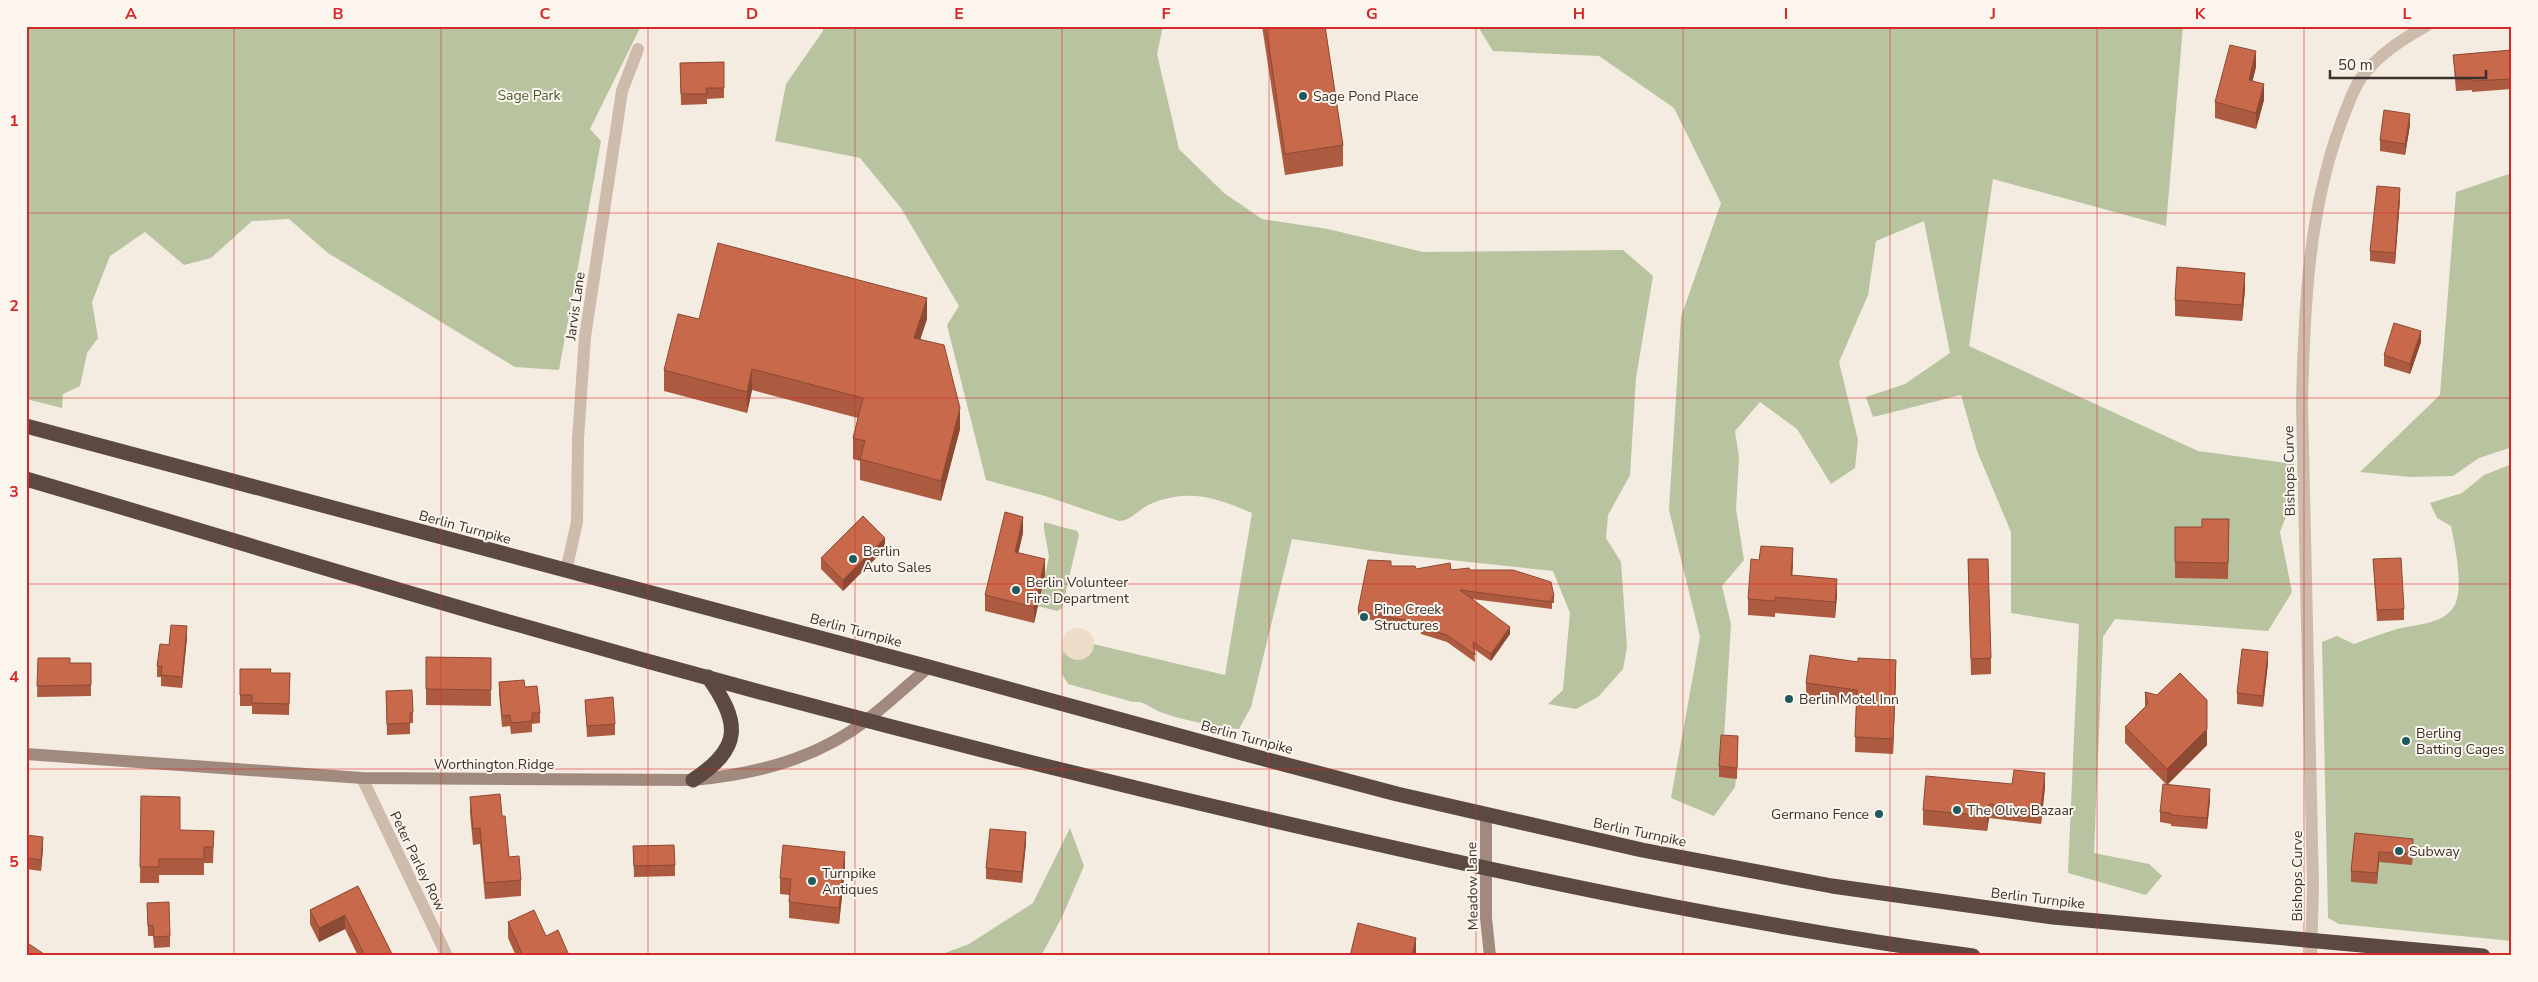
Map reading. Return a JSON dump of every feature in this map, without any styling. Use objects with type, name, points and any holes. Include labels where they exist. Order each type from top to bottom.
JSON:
[{"type":"highway","name":"Berlin Turnpike","points":[[26,426],[930,667],[1242,753],[1486,815],[1642,850],[1841,888],[2054,917],[2483,956]]},
{"type":"highway","points":[[26,479],[402,592],[708,677],[867,720],[1182,800],[1485,868],[1706,913],[1819,933],[1972,956]]},
{"type":"highway","points":[[693,780],[714,766],[727,751],[731,734],[730,714],[723,698],[708,677]]},
{"type":"street","name":"Bishops Curve","points":[[2311,956],[2313,886],[2302,405],[2303,336],[2309,269],[2318,204],[2330,153],[2360,79],[2380,56],[2426,26]]},
{"type":"street","name":"Jarvis Lane","points":[[566,571],[577,522],[578,439],[585,337],[622,91],[638,49]]},
{"type":"street","name":"Worthington Ridge","points":[[26,754],[362,778],[693,780],[738,776],[799,758],[867,720],[930,667]]},
{"type":"street","name":"Peter Parley Row","points":[[362,778],[447,956]]},
{"type":"street","name":"Meadow Lane","points":[[1486,815],[1486,918],[1490,956]]},
{"type":"green space","name":"Sage Park","points":[[26,26],[641,26],[590,129],[601,141],[559,370],[515,367],[328,253],[289,219],[252,221],[211,258],[184,265],[145,232],[110,256],[92,302],[98,338],[87,353],[80,386],[63,394],[62,408],[26,399]]},
{"type":"green space","points":[[822,26],[1163,26],[1157,54],[1179,149],[1224,193],[1262,219],[1328,229],[1423,252],[1623,250],[1653,276],[1636,378],[1630,475],[1608,515],[1606,538],[1621,562],[1627,647],[1623,669],[1598,697],[1576,709],[1548,704],[1563,690],[1570,613],[1553,571],[1394,554],[1292,539],[1251,707],[1239,729],[1208,725],[1183,719],[1142,703],[1068,684],[1062,674],[1063,650],[1066,654],[1092,650],[1093,644],[1225,675],[1252,513],[1213,499],[1188,496],[1162,500],[1148,505],[1127,519],[1119,521],[1045,496],[986,480],[947,325],[959,306],[901,208],[860,158],[775,141],[786,84],[823,31]]},
{"type":"green space","points":[[1481,26],[2183,26],[2166,226],[1993,179],[1969,346],[2198,451],[2294,464],[2292,501],[2280,532],[2292,592],[2268,631],[2115,619],[2103,637],[2094,853],[2149,864],[2162,876],[2146,895],[2068,873],[2079,624],[2011,613],[2011,532],[1977,451],[1961,395],[1873,417],[1866,397],[1905,384],[1950,353],[1924,221],[1876,241],[1868,295],[1839,362],[1858,440],[1855,468],[1831,484],[1797,429],[1760,402],[1735,431],[1739,457],[1736,509],[1744,560],[1722,586],[1731,624],[1724,738],[1719,777],[1736,778],[1735,787],[1714,816],[1671,798],[1700,637],[1669,510],[1681,317],[1721,203],[1674,108],[1599,56],[1493,51],[1480,30]]},
{"type":"green space","points":[[2512,173],[2512,447],[2479,458],[2453,476],[2410,477],[2360,472],[2440,395],[2456,192]]},
{"type":"green space","points":[[2512,464],[2512,941],[2339,924],[2328,918],[2322,642],[2337,636],[2354,644],[2394,630],[2425,624],[2448,614],[2457,600],[2459,580],[2457,556],[2451,526],[2437,518],[2430,503],[2462,493],[2484,475]]},
{"type":"green space","points":[[1044,522],[1077,531],[1079,535],[1062,608],[1057,611],[1038,606],[1049,557]]},
{"type":"green space","points":[[1070,828],[1084,866],[1062,917],[1041,956],[937,956],[969,944],[1033,903]]},
{"type":"shaded area","points":[[1078,628],[1089,633],[1094,644],[1089,655],[1078,660],[1067,655],[1062,644],[1067,633]]},
{"type":"building","name":"Sage Pond Place","points":[[1266,26],[1325,26],[1343,145],[1285,154]]},
{"type":"building","points":[[2230,45],[2256,51],[2249,80],[2264,84],[2256,113],[2215,102]]},
{"type":"building","points":[[2512,50],[2512,79],[2456,80],[2453,55]]},
{"type":"building","points":[[724,62],[724,88],[706,88],[707,94],[681,94],[680,63]]},
{"type":"building","points":[[2384,110],[2410,114],[2405,144],[2380,140]]},
{"type":"building","points":[[2377,186],[2400,188],[2395,253],[2370,251]]},
{"type":"building","points":[[718,243],[927,298],[914,338],[944,345],[960,408],[941,481],[860,459],[865,441],[853,438],[863,398],[752,369],[747,392],[664,370],[678,314],[699,319]]},
{"type":"building","points":[[2177,267],[2245,273],[2242,305],[2175,300]]},
{"type":"building","points":[[2394,323],[2421,331],[2410,364],[2384,355]]},
{"type":"building","name":"Berlin Volunteer Fire Department","points":[[1005,512],[1023,517],[1015,552],[1045,559],[1034,607],[985,595]]},
{"type":"building","name":"Berlin Auto Sales","points":[[863,516],[885,538],[843,580],[821,558]]},
{"type":"building","points":[[2202,519],[2229,519],[2228,563],[2175,562],[2175,527],[2202,527]]},
{"type":"building","points":[[1761,546],[1793,548],[1791,575],[1837,579],[1835,602],[1775,597],[1775,601],[1748,599],[1751,559],[1759,560]]},
{"type":"building","points":[[2401,558],[2404,609],[2377,610],[2373,559]]},
{"type":"building","points":[[1968,559],[1988,559],[1991,658],[1971,659]]},
{"type":"building","points":[[1368,560],[1391,561],[1391,566],[1415,566],[1416,569],[1450,563],[1451,570],[1469,568],[1470,570],[1513,570],[1551,582],[1554,596],[1552,597],[1552,602],[1460,590],[1510,627],[1491,654],[1473,642],[1475,655],[1447,635],[1421,627],[1422,624],[1358,610]]},
{"type":"building","points":[[171,625],[187,626],[182,677],[161,675],[162,666],[157,666],[160,644],[169,645]]},
{"type":"building","points":[[2242,649],[2268,652],[2263,696],[2237,693]]},
{"type":"building","points":[[1810,655],[1858,662],[1858,658],[1896,660],[1893,739],[1855,737],[1857,690],[1806,683]]},
{"type":"building","points":[[426,657],[491,658],[491,690],[426,689]]},
{"type":"building","points":[[38,658],[70,658],[70,663],[91,663],[91,685],[37,686]]},
{"type":"building","points":[[240,669],[271,669],[270,673],[290,673],[289,704],[252,703],[252,695],[240,695]]},
{"type":"building","points":[[2180,673],[2207,700],[2207,729],[2167,769],[2125,727],[2148,704],[2145,692],[2157,695]]},
{"type":"building","points":[[524,680],[525,687],[537,686],[540,713],[532,713],[532,721],[511,723],[510,715],[502,716],[499,682]]},
{"type":"building","points":[[412,690],[413,712],[410,713],[410,723],[387,724],[386,691]]},
{"type":"building","points":[[613,697],[615,724],[587,726],[585,700]]},
{"type":"building","points":[[1721,735],[1738,736],[1737,768],[1719,766]]},
{"type":"building","points":[[2014,770],[2045,773],[2041,810],[1989,804],[1987,816],[1923,810],[1926,776],[2012,784]]},
{"type":"building","points":[[2163,784],[2210,789],[2207,818],[2171,815],[2171,813],[2160,812]]},
{"type":"building","points":[[500,794],[502,816],[505,816],[509,857],[519,856],[521,880],[485,883],[480,828],[473,829],[470,797]]},
{"type":"building","points":[[141,796],[180,797],[180,830],[214,831],[213,847],[204,847],[204,859],[159,859],[159,867],[140,867]]},
{"type":"building","points":[[990,829],[1026,832],[1022,872],[986,868]]},
{"type":"building","points":[[2355,833],[2413,839],[2412,854],[2379,852],[2377,873],[2351,871]]},
{"type":"building","points":[[26,835],[43,837],[41,860],[26,858]]},
{"type":"building","points":[[674,845],[675,865],[634,866],[633,846]]},
{"type":"building","name":"Turnpike Antiques","points":[[783,845],[845,852],[839,908],[789,902],[791,879],[780,878]]},
{"type":"building","points":[[358,886],[393,956],[365,956],[345,915],[319,928],[310,910]]},
{"type":"building","points":[[169,902],[170,936],[154,937],[153,925],[148,926],[147,903]]},
{"type":"building","points":[[534,910],[546,936],[558,930],[568,953],[562,956],[523,956],[508,922]]},
{"type":"building","points":[[1358,923],[1416,938],[1412,956],[1350,956]]},
{"type":"building","points":[[26,942],[44,954],[42,956],[26,956]]},
{"type":"place","name":"Sage Pond Place","points":[[1303,96]]},
{"type":"place","name":"Berlin Auto Sales","points":[[853,559]]},
{"type":"place","name":"Berlin Volunteer Fire Department","points":[[1016,590]]},
{"type":"place","name":"Pine Creek Structures","points":[[1364,617]]},
{"type":"place","name":"Berlin Motel Inn","points":[[1789,699]]},
{"type":"place","name":"Berling Batting Cages","points":[[2406,741]]},
{"type":"place","name":"The Olive Bazaar","points":[[1957,810]]},
{"type":"place","name":"Germano Fence","points":[[1879,814]]},
{"type":"place","name":"Subway","points":[[2399,851]]},
{"type":"place","name":"Turnpike Antiques","points":[[812,881]]}]
